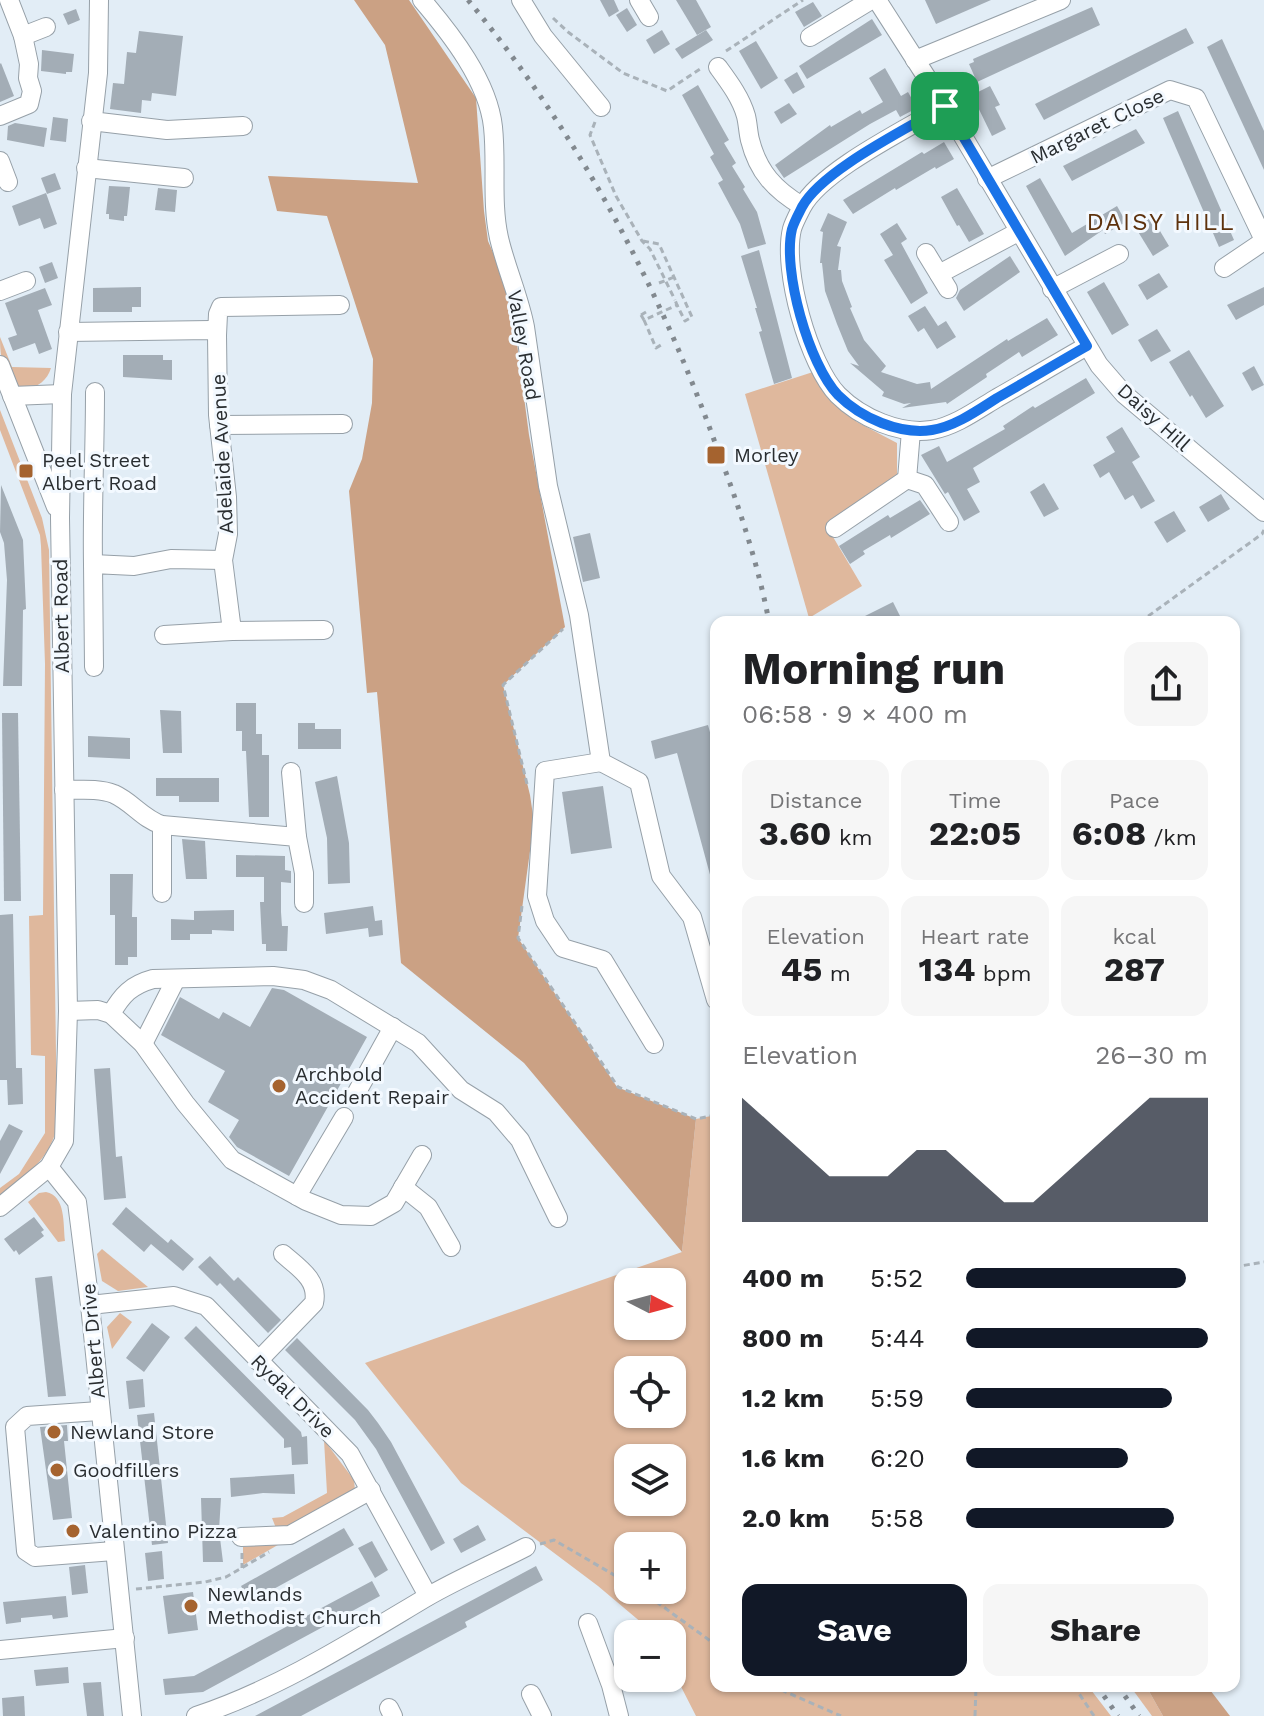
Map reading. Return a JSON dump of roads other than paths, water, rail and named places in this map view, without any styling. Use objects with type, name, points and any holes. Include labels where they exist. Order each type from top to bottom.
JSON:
[{"type":"street","points":[[0,116],[29,104],[32,91],[23,36],[9,0]]},
{"type":"street","name":"Albert Road","points":[[0,1207],[49,1167],[64,1141],[68,1011],[60,518],[62,394],[99,46],[99,0]]},
{"type":"street","name":"Valley Road","points":[[422,0],[455,39],[487,100],[493,126],[494,203],[499,239],[520,303],[548,486],[579,615],[601,762]]},
{"type":"street","points":[[521,0],[543,36],[601,107]]},
{"type":"street","points":[[639,0],[649,17]]},
{"type":"street","points":[[810,37],[874,0]]},
{"type":"street","name":"Daisy Hill","points":[[874,0],[945,106],[1087,346],[1124,394],[1264,512]]},
{"type":"street","points":[[915,60],[1038,4],[1061,0]]},
{"type":"street","points":[[23,36],[46,27]]},
{"type":"street","points":[[719,59],[746,115],[750,143],[763,171],[778,192],[802,206]]},
{"type":"street","name":"Margaret Close","points":[[987,179],[1170,90],[1196,98],[1264,240]]},
{"type":"street","points":[[945,106],[833,173],[814,189],[802,206],[792,229],[791,258],[795,290],[820,367],[838,394],[862,413],[890,426],[911,431],[935,430],[961,419],[1087,346]]},
{"type":"street","points":[[91,121],[167,130],[243,126]]},
{"type":"street","points":[[0,161],[8,182]]},
{"type":"street","points":[[86,168],[184,178]]},
{"type":"street","points":[[926,253],[943,281],[1018,232]]},
{"type":"street","points":[[1224,268],[1264,240]]},
{"type":"street","points":[[1052,289],[1119,254]]},
{"type":"street","points":[[0,291],[26,281]]},
{"type":"street","points":[[217,335],[221,307],[340,305]]},
{"type":"street","points":[[68,332],[211,330],[217,335]]},
{"type":"street","name":"Adelaide Avenue","points":[[217,335],[219,425],[228,534],[223,560],[232,631]]},
{"type":"street","points":[[0,365],[60,518]]},
{"type":"street","points":[[94,667],[92,491],[95,392]]},
{"type":"street","points":[[12,396],[62,394]]},
{"type":"street","points":[[219,425],[343,424]]},
{"type":"street","points":[[907,479],[911,431]]},
{"type":"street","points":[[907,479],[925,485],[949,522]]},
{"type":"street","points":[[835,528],[907,479]]},
{"type":"street","points":[[93,564],[134,566],[171,559],[223,560]]},
{"type":"street","points":[[164,635],[324,630]]},
{"type":"street","points":[[654,1044],[603,960],[563,948],[545,921],[537,896],[545,771],[601,762],[639,782],[661,876],[692,917],[710,979]]},
{"type":"street","points":[[291,772],[304,873],[304,903]]},
{"type":"street","points":[[64,790],[99,790],[114,794],[162,825],[297,837]]},
{"type":"street","points":[[162,825],[162,893]]},
{"type":"street","points":[[111,1014],[122,994],[137,983],[153,979],[273,976],[304,980],[331,990],[418,1043],[461,1090],[496,1112],[520,1140],[558,1218]]},
{"type":"street","points":[[143,1044],[176,979]]},
{"type":"street","points":[[68,1011],[98,1010],[111,1014],[143,1044],[185,1103],[232,1160],[297,1196],[341,1215],[371,1216],[394,1203],[422,1155]]},
{"type":"street","points":[[357,1092],[393,1027]]},
{"type":"street","points":[[297,1196],[344,1117]]},
{"type":"street","name":"Albert Drive","points":[[49,1167],[77,1202],[132,1716]]},
{"type":"street","points":[[403,1187],[428,1207],[451,1247]]},
{"type":"street","points":[[258,1361],[314,1303],[316,1293],[312,1281],[283,1254]]},
{"type":"street","name":"Rydal Drive","points":[[90,1305],[174,1296],[206,1306],[350,1454],[428,1596]]},
{"type":"street","points":[[99,1411],[27,1416],[15,1427],[26,1551],[35,1557],[114,1551]]},
{"type":"street","points":[[241,1537],[290,1535],[371,1490]]},
{"type":"street","points":[[196,1716],[240,1702],[428,1596],[526,1547]]},
{"type":"street","points":[[588,1623],[619,1716]]},
{"type":"street","points":[[0,1650],[125,1638]]},
{"type":"street","points":[[531,1694],[542,1716]]},
{"type":"railway","points":[[468,0],[508,51],[580,157],[642,270],[669,328],[725,469],[753,556],[768,616]]},
{"type":"railway","points":[[1101,1692],[1118,1716]]},
{"type":"railway","points":[[1122,1692],[1139,1716]]},
{"type":"place","name":"Morley","points":[[716,455]]},
{"type":"place","name":"Peel Street Albert Road","points":[[26,471]]},
{"type":"place","name":"Archbold Accident Repair","points":[[279,1086]]},
{"type":"place","name":"Newland Store","points":[[54,1432]]},
{"type":"place","name":"Goodfillers","points":[[57,1470]]},
{"type":"place","name":"Valentino Pizza","points":[[73,1531]]},
{"type":"place","name":"Newlands Methodist Church","points":[[191,1606]]},
{"type":"district","name":"DAISY HILL","points":[[1161,222]]}]
